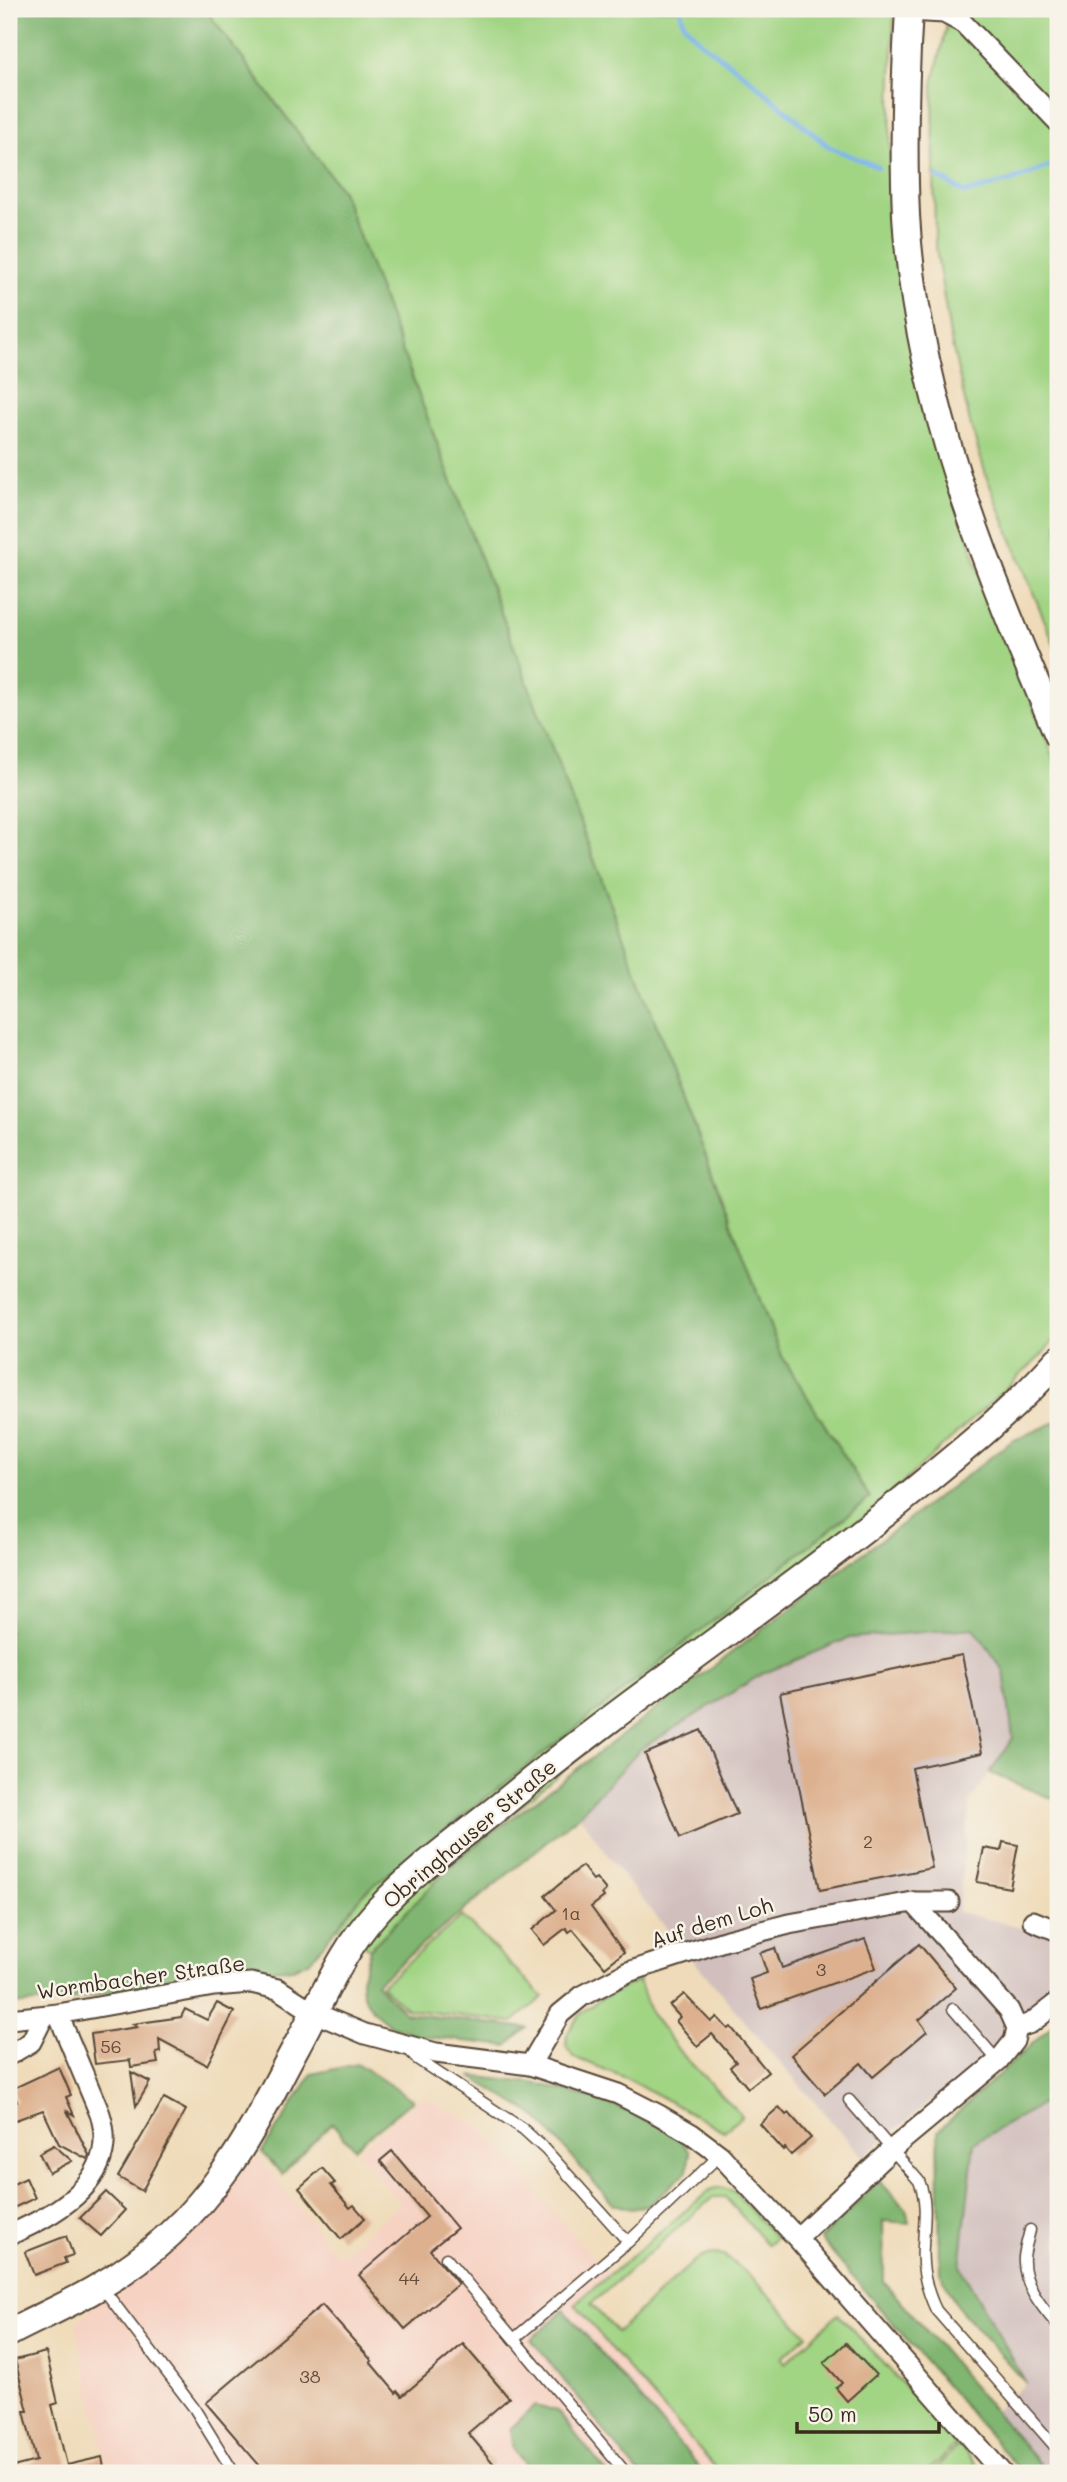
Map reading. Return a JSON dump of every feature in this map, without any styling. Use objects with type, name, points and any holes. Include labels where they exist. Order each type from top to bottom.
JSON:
[{"type":"street","points":[[1058,122],[963,23],[944,13],[909,10],[905,85],[906,216],[918,312],[931,376],[956,474],[981,548],[1058,735]]},
{"type":"street","name":"Obringhauser Straße","points":[[9,2333],[102,2286],[153,2249],[202,2200],[230,2165],[356,1935],[404,1885],[531,1780],[857,1536],[987,1432],[1058,1360]]},
{"type":"street","points":[[797,2238],[891,2150],[998,2061],[1014,2042],[1017,2028],[1009,2010],[913,1902]]},
{"type":"street","name":"Auf dem Loh","points":[[530,2065],[560,2014],[582,1996],[628,1972],[727,1940],[789,1924],[913,1902],[949,1902]]},
{"type":"street","points":[[1033,1921],[1058,1931]]},
{"type":"street","name":"Wormbacher Straße","points":[[9,2019],[51,2015],[214,1986],[251,1983],[278,1989],[315,2013]]},
{"type":"street","points":[[1017,2028],[1031,2022],[1058,2002]]},
{"type":"street","points":[[315,2013],[365,2034],[404,2046],[436,2053],[530,2065],[618,2094],[670,2121],[720,2155],[797,2238],[1002,2473]]},
{"type":"street","points":[[9,2055],[31,2042],[51,2015],[104,2127],[104,2150],[91,2177],[65,2205],[9,2235]]},
{"type":"lane","points":[[953,2009],[998,2061]]},
{"type":"lane","points":[[404,2046],[417,2060],[523,2129],[547,2150],[628,2242]]},
{"type":"lane","points":[[849,2100],[919,2181],[925,2195],[924,2271],[926,2289],[936,2310],[1058,2451]]},
{"type":"lane","points":[[515,2338],[628,2242],[720,2155]]},
{"type":"lane","points":[[1030,2230],[1024,2258],[1029,2286],[1045,2312],[1058,2326]]},
{"type":"lane","points":[[446,2258],[626,2473]]},
{"type":"lane","points":[[102,2286],[194,2408],[234,2473]]},
{"type":"shaded area","points":[[974,1628],[1004,1671],[1013,1739],[970,1801],[958,1912],[1047,1933],[1058,1939],[1058,1988],[1020,2020],[980,2061],[863,2157],[625,1879],[579,1815],[639,1750],[762,1674],[849,1638]]},
{"type":"shaded area","points":[[1058,2095],[1058,2473],[1047,2473],[994,2412],[1026,2383],[960,2266],[974,2143]]},
{"type":"shaded area","points":[[422,2096],[482,2127],[608,2275],[576,2304],[617,2356],[720,2473],[109,2473],[75,2323],[203,2215],[257,2156],[338,2257],[400,2204],[357,2151]]},
{"type":"green space","points":[[9,9],[205,9],[342,191],[780,1353],[870,1498],[364,1893],[310,1961],[293,1969],[223,1970],[65,2001],[9,2005]]},
{"type":"green space","points":[[205,9],[894,9],[890,143],[898,255],[975,560],[1058,768],[1058,1334],[1041,1356],[877,1506],[459,1858],[370,1949],[338,1928],[364,1893],[870,1498],[780,1353],[342,191]]},
{"type":"green space","points":[[947,9],[1058,9],[1058,654],[987,478],[970,423],[950,336],[935,242],[933,84],[946,29]]},
{"type":"green space","points":[[1058,1421],[1058,1801],[990,1773],[1013,1738],[1004,1671],[974,1628],[849,1638],[762,1674],[639,1750],[579,1815],[376,1983],[405,2013],[527,2028],[507,2046],[420,2036],[390,2025],[373,2011],[362,1993],[361,1979],[370,1949],[459,1858],[1012,1441]]},
{"type":"green space","points":[[462,1916],[543,1997],[513,2022],[407,2009],[381,1985]]},
{"type":"green space","points":[[639,1980],[650,2012],[680,2052],[742,2116],[724,2131],[626,2078],[573,2057],[566,2046],[567,2034],[579,2015],[597,2001]]},
{"type":"green space","points":[[1058,2020],[1058,2095],[974,2143],[960,2266],[1026,2383],[957,2306],[940,2272],[938,2131]]},
{"type":"green space","points":[[358,2064],[413,2100],[354,2148],[332,2123],[282,2174],[262,2152],[312,2074]]},
{"type":"green space","points":[[470,2076],[540,2084],[611,2103],[676,2134],[690,2152],[687,2171],[648,2206],[631,2209],[613,2204],[537,2117]]},
{"type":"green space","points":[[879,2181],[906,2208],[909,2223],[883,2221],[884,2282],[1047,2473],[1022,2473],[820,2239]]},
{"type":"green space","points":[[721,2187],[735,2192],[776,2238],[768,2245],[725,2197],[713,2197],[591,2304],[617,2332],[694,2261],[716,2254],[740,2267],[807,2335],[781,2358],[785,2363],[838,2314],[957,2443],[925,2473],[720,2473],[575,2304],[710,2190]]},
{"type":"green space","points":[[564,2310],[700,2468],[694,2473],[638,2473],[531,2339]]},
{"type":"green space","points":[[534,2406],[557,2411],[607,2473],[532,2473],[513,2450],[510,2429]]},
{"type":"green space","points":[[959,2445],[984,2473],[930,2473]]},
{"type":"building","points":[[962,1655],[982,1753],[912,1768],[932,1868],[820,1890],[780,1693]]},
{"type":"building","points":[[701,1730],[737,1814],[680,1838],[645,1754]]},
{"type":"building","points":[[1003,1842],[1018,1845],[1010,1888],[977,1882],[984,1848],[1001,1851]]},
{"type":"building","points":[[582,1866],[593,1880],[596,1878],[606,1890],[602,1894],[604,1897],[591,1907],[624,1952],[605,1967],[573,1929],[569,1932],[566,1928],[544,1945],[532,1930],[556,1910],[545,1896]]},
{"type":"building","points":[[865,1939],[876,1968],[761,2009],[750,1979],[767,1973],[760,1953],[775,1948],[782,1968]]},
{"type":"building","points":[[919,1944],[956,1988],[919,2020],[927,2031],[873,2077],[861,2063],[825,2094],[791,2055]]},
{"type":"building","points":[[684,1994],[711,2022],[717,2017],[728,2029],[731,2027],[768,2072],[748,2088],[730,2067],[736,2062],[712,2034],[697,2046],[676,2021],[680,2017],[670,2006]]},
{"type":"building","points":[[217,2003],[234,2012],[207,2065],[159,2039],[160,2052],[156,2053],[158,2063],[131,2067],[130,2060],[95,2064],[91,2034],[181,2017],[185,2009],[207,2020]]},
{"type":"building","points":[[59,2067],[71,2095],[66,2097],[74,2115],[67,2111],[89,2155],[87,2159],[59,2144],[43,2110],[13,2121],[9,2110],[9,2105],[17,2101],[12,2089]]},
{"type":"building","points":[[131,2072],[150,2082],[136,2106]]},
{"type":"building","points":[[164,2098],[186,2110],[142,2191],[118,2177]]},
{"type":"building","points":[[779,2107],[786,2115],[789,2113],[811,2138],[791,2155],[785,2148],[783,2150],[760,2124]]},
{"type":"building","points":[[54,2145],[72,2161],[49,2173],[39,2153]]},
{"type":"building","points":[[392,2151],[457,2228],[430,2250],[458,2284],[405,2329],[359,2275],[427,2217],[380,2161]]},
{"type":"building","points":[[322,2168],[335,2183],[331,2185],[350,2208],[354,2205],[365,2218],[341,2239],[299,2188]]},
{"type":"building","points":[[26,2178],[35,2198],[9,2210],[9,2186]]},
{"type":"building","points":[[106,2192],[125,2210],[101,2236],[80,2218]]},
{"type":"building","points":[[66,2236],[73,2255],[64,2258],[66,2263],[34,2275],[25,2252]]},
{"type":"building","points":[[322,2305],[372,2361],[370,2362],[396,2393],[398,2391],[402,2396],[463,2344],[509,2398],[468,2433],[494,2464],[483,2473],[266,2473],[206,2403]]},
{"type":"building","points":[[846,2343],[876,2375],[847,2401],[836,2388],[842,2383],[824,2363]]},
{"type":"building","points":[[46,2352],[58,2403],[52,2405],[67,2465],[102,2457],[105,2473],[9,2473],[9,2468],[36,2461],[24,2411],[28,2411],[15,2360]]},
{"type":"waterway","points":[[680,9],[684,24],[702,43],[745,75],[829,147],[878,167]]},
{"type":"waterway","points":[[937,176],[965,193],[1011,181],[1058,163]]}]
